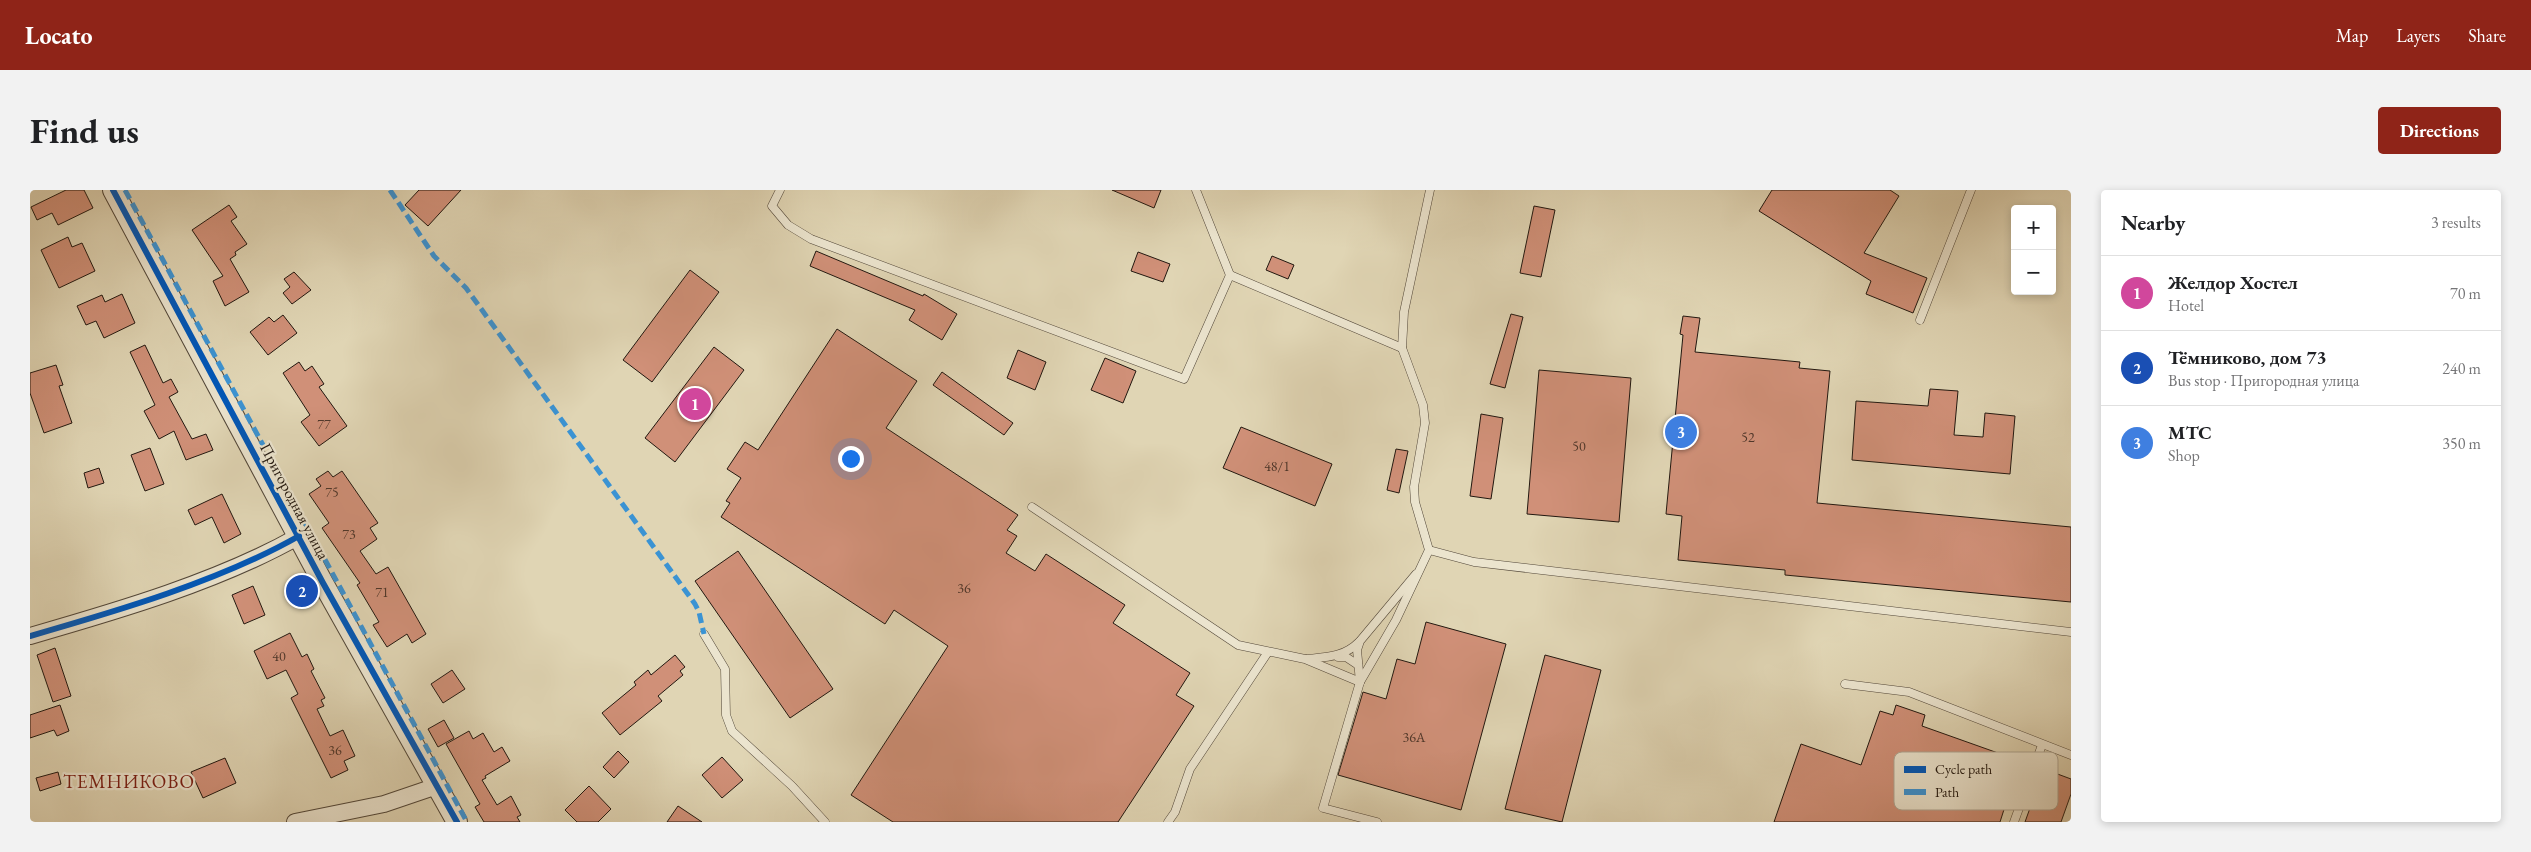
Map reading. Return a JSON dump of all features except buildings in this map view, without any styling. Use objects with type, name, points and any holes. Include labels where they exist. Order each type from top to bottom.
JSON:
[{"type":"street","name":"Пригородная улица","points":[[114,190],[299,536],[457,822]]},
{"type":"street","points":[[30,636],[193,583],[271,552],[299,536]]},
{"type":"street","points":[[295,822],[384,804],[437,786]]},
{"type":"lane","points":[[780,190],[772,206],[788,225],[811,239],[1184,379],[1230,274]]},
{"type":"lane","points":[[1196,190],[1230,274],[1402,348]]},
{"type":"lane","points":[[1377,822],[1323,808],[1360,682],[1396,620],[1430,550],[1414,494],[1425,423],[1423,405],[1402,348],[1404,312],[1430,190]]},
{"type":"lane","points":[[1920,320],[1972,190]]},
{"type":"lane","points":[[1032,507],[1238,645],[1305,659],[1360,682]]},
{"type":"lane","points":[[1430,550],[1474,562],[2071,632]]},
{"type":"lane","points":[[1335,657],[1345,653],[1360,641],[1422,567]]},
{"type":"lane","points":[[704,634],[725,669],[726,715],[732,731],[792,786],[825,822]]},
{"type":"lane","points":[[1360,641],[1357,650],[1360,682]]},
{"type":"lane","points":[[1168,822],[1175,812],[1190,769],[1268,652]]},
{"type":"lane","points":[[1305,659],[1346,657],[1358,665]]},
{"type":"lane","points":[[1845,684],[1909,692],[2071,755]]},
{"type":"lane","points":[[2039,752],[2042,744]]},
{"type":"lane","points":[[2014,822],[2018,810]]},
{"type":"marked path","points":[[125,190],[467,822]]},
{"type":"marked path","points":[[390,190],[434,256],[466,288],[695,604],[699,612],[704,634]]},
{"type":"cycle path","points":[[113,190],[323,583],[457,822]]},
{"type":"cycle path","points":[[30,636],[168,594],[236,567],[299,536]]},
{"type":"place","name":"Желдор Хостел","points":[[695,404]]},
{"type":"place","name":"МТС","points":[[1681,432]]},
{"type":"place","name":"Тёмниково, дом 73","points":[[302,591]]},
{"type":"district","name":"ТЕМНИКОВО","points":[[129,781]]}]
